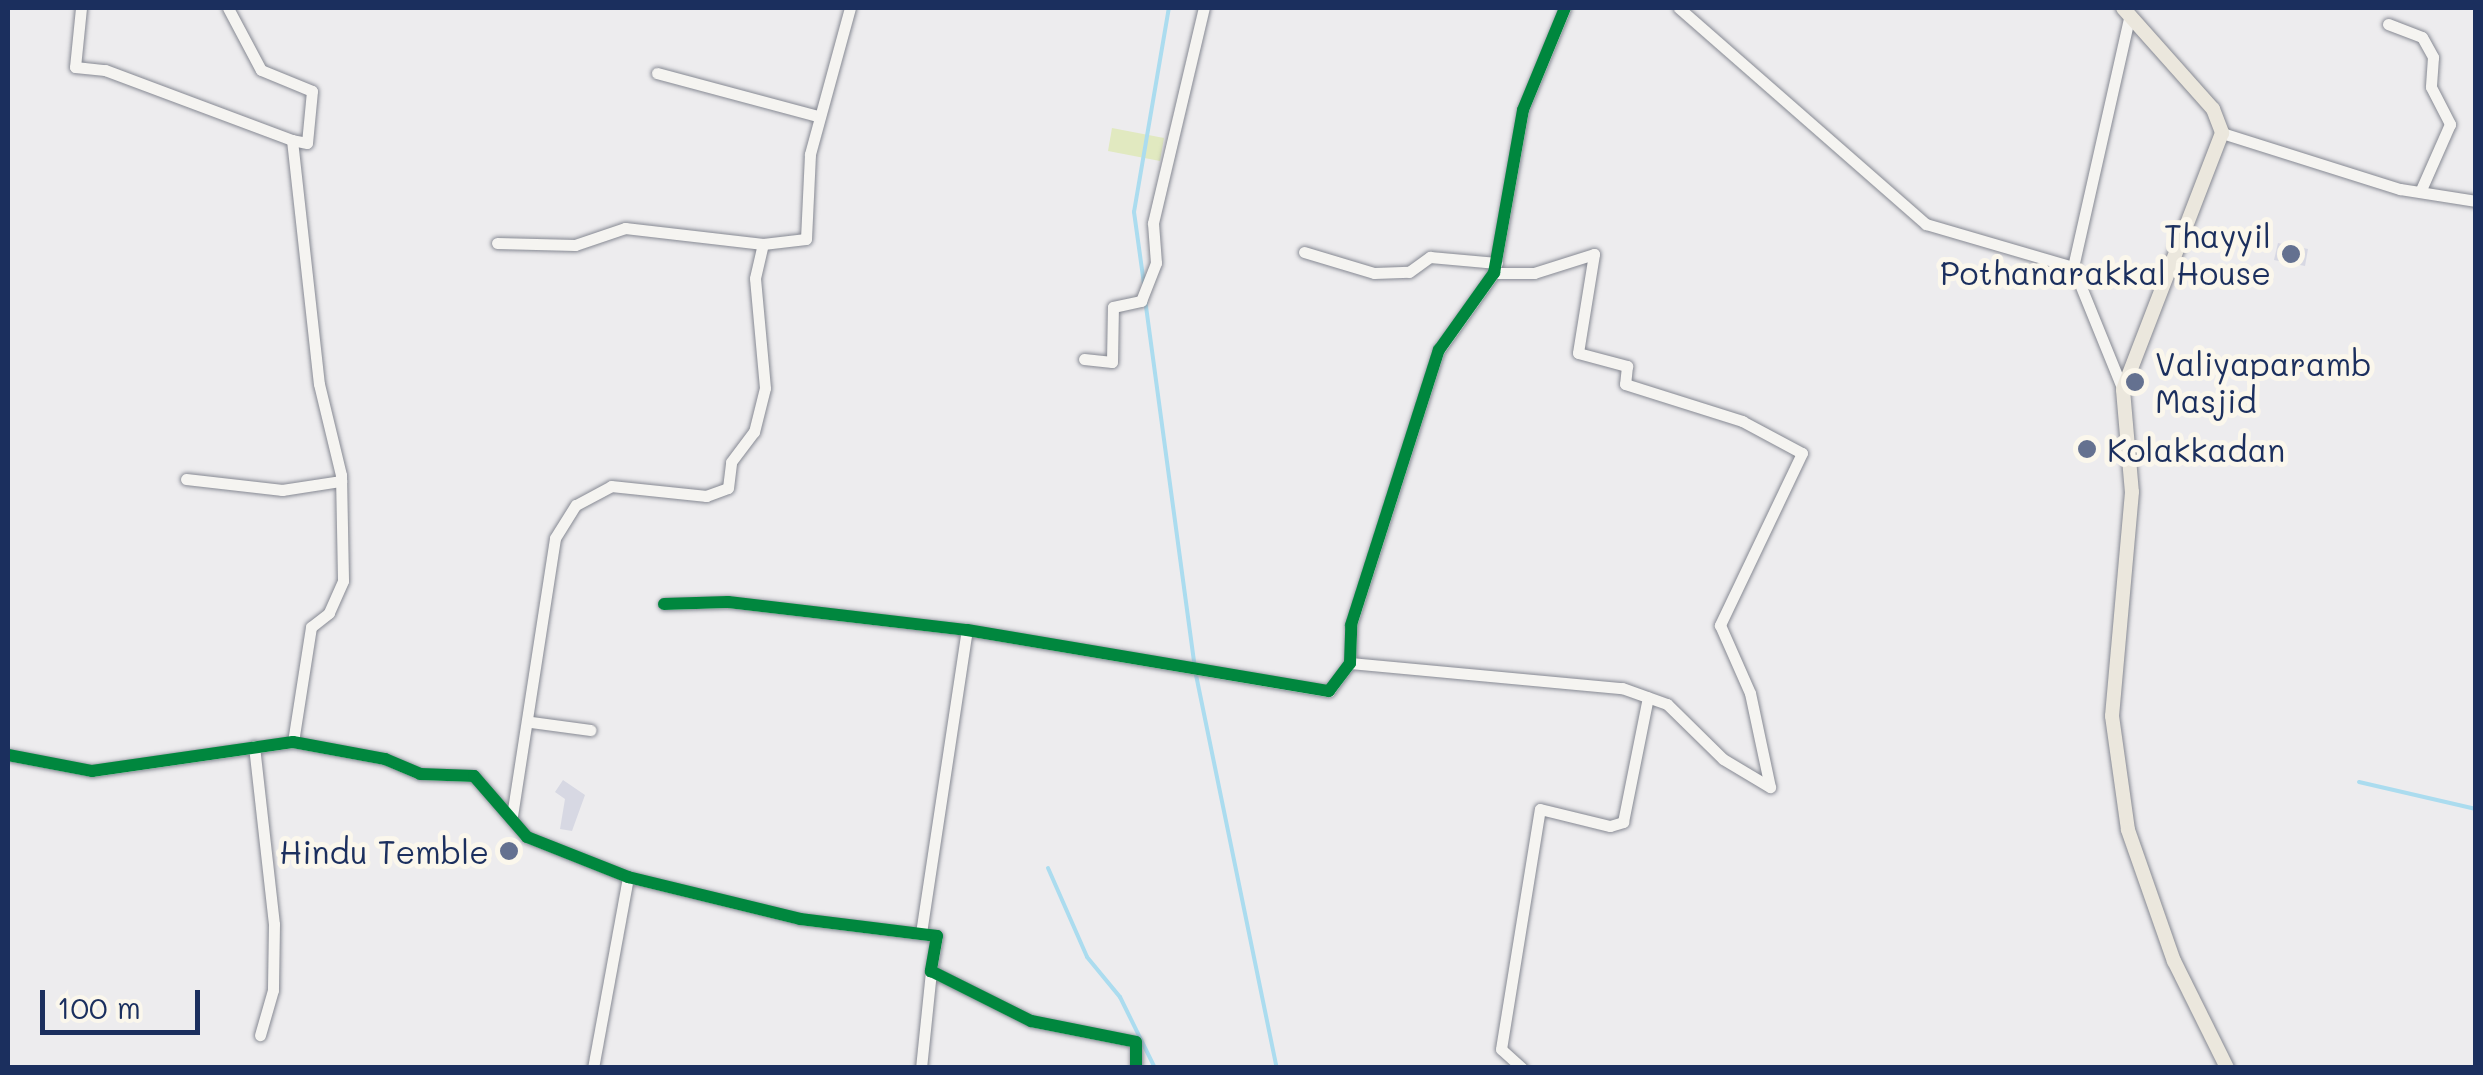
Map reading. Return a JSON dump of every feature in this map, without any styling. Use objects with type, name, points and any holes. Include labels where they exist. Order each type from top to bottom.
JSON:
[{"type":"main road","points":[[2126,11],[2203,97],[2222,134],[2123,390],[2132,492],[2112,716],[2128,830],[2174,961],[2227,1068]]},
{"type":"street","points":[[80,8],[75,67],[104,70],[307,143],[316,116],[312,91],[261,70],[228,8]]},
{"type":"street","points":[[497,243],[576,245],[624,228],[763,244],[806,239],[818,116],[850,8]]},
{"type":"street","points":[[1084,359],[1112,362],[1113,307],[1141,301],[1156,263],[1153,223],[1204,8]]},
{"type":"street","points":[[664,604],[728,602],[967,630],[1329,691],[1350,663],[1351,625],[1439,350],[1496,268],[1524,110],[1565,8]]},
{"type":"street","points":[[1679,8],[1926,224],[2073,267]]},
{"type":"street","points":[[2123,390],[2073,267],[2126,11]]},
{"type":"street","points":[[2388,24],[2422,37],[2433,57],[2431,87],[2450,124],[2420,192]]},
{"type":"street","points":[[656,73],[818,116]]},
{"type":"street","points":[[2222,134],[2420,192],[2476,200]]},
{"type":"street","points":[[292,140],[319,384],[341,481],[343,581],[328,613],[311,627],[292,742]]},
{"type":"street","points":[[512,816],[532,722],[555,538],[576,505],[611,486],[706,496],[728,488],[731,462],[754,432],[765,388],[755,278],[763,244]]},
{"type":"street","points":[[1304,252],[1374,273],[1409,272],[1430,258],[1534,273],[1594,254],[1578,353],[1626,366],[1625,384],[1742,421],[1802,452],[1720,625],[1750,693],[1770,787],[1648,698],[1622,688],[1350,663]]},
{"type":"street","points":[[186,480],[282,490],[341,481]]},
{"type":"street","points":[[921,932],[967,630]]},
{"type":"street","points":[[1522,1068],[1500,1049],[1540,809],[1622,822],[1648,698]]},
{"type":"street","points":[[532,722],[590,730]]},
{"type":"street","points":[[8,755],[92,772],[292,742],[348,751],[420,774],[474,776],[527,837],[628,878],[800,919],[937,936],[921,1068]]},
{"type":"street","points":[[254,746],[274,924],[273,990],[260,1035]]},
{"type":"street","points":[[593,1068],[628,878]]},
{"type":"street","points":[[932,971],[1031,1021],[1136,1042],[1136,1068]]},
{"type":"green space","points":[[1112,128],[1164,138],[1160,161],[1108,151]]},
{"type":"building","name":"Thayyil Pothanarakkal House","points":[[2278,243],[2308,249],[2305,266],[2274,260]]},
{"type":"building","points":[[563,780],[585,795],[572,831],[560,829],[565,799],[555,792]]},
{"type":"waterway","points":[[1144,284],[1134,212],[1169,8]]},
{"type":"waterway","points":[[1145,299],[1195,670],[1277,1068]]},
{"type":"waterway","points":[[2359,782],[2476,809]]},
{"type":"waterway","points":[[1048,868],[1087,957],[1120,997],[1155,1068]]},
{"type":"cycle path","points":[[664,604],[728,602],[967,630],[1329,691],[1350,663],[1351,625],[1439,350],[1494,273],[1523,110],[1565,8]]},
{"type":"cycle path","points":[[8,755],[92,771],[293,742],[385,759],[420,774],[474,776],[527,837],[628,877],[800,919],[937,936],[931,971],[1031,1021],[1136,1042],[1136,1068]]},
{"type":"place","name":"Thayyil Pothanarakkal House","points":[[2291,254]]},
{"type":"place","name":"Valiyaparamb Masjid","points":[[2135,382]]},
{"type":"place","name":"Kolakkadan","points":[[2087,449]]},
{"type":"place","name":"Hindu Temble","points":[[509,851]]}]
